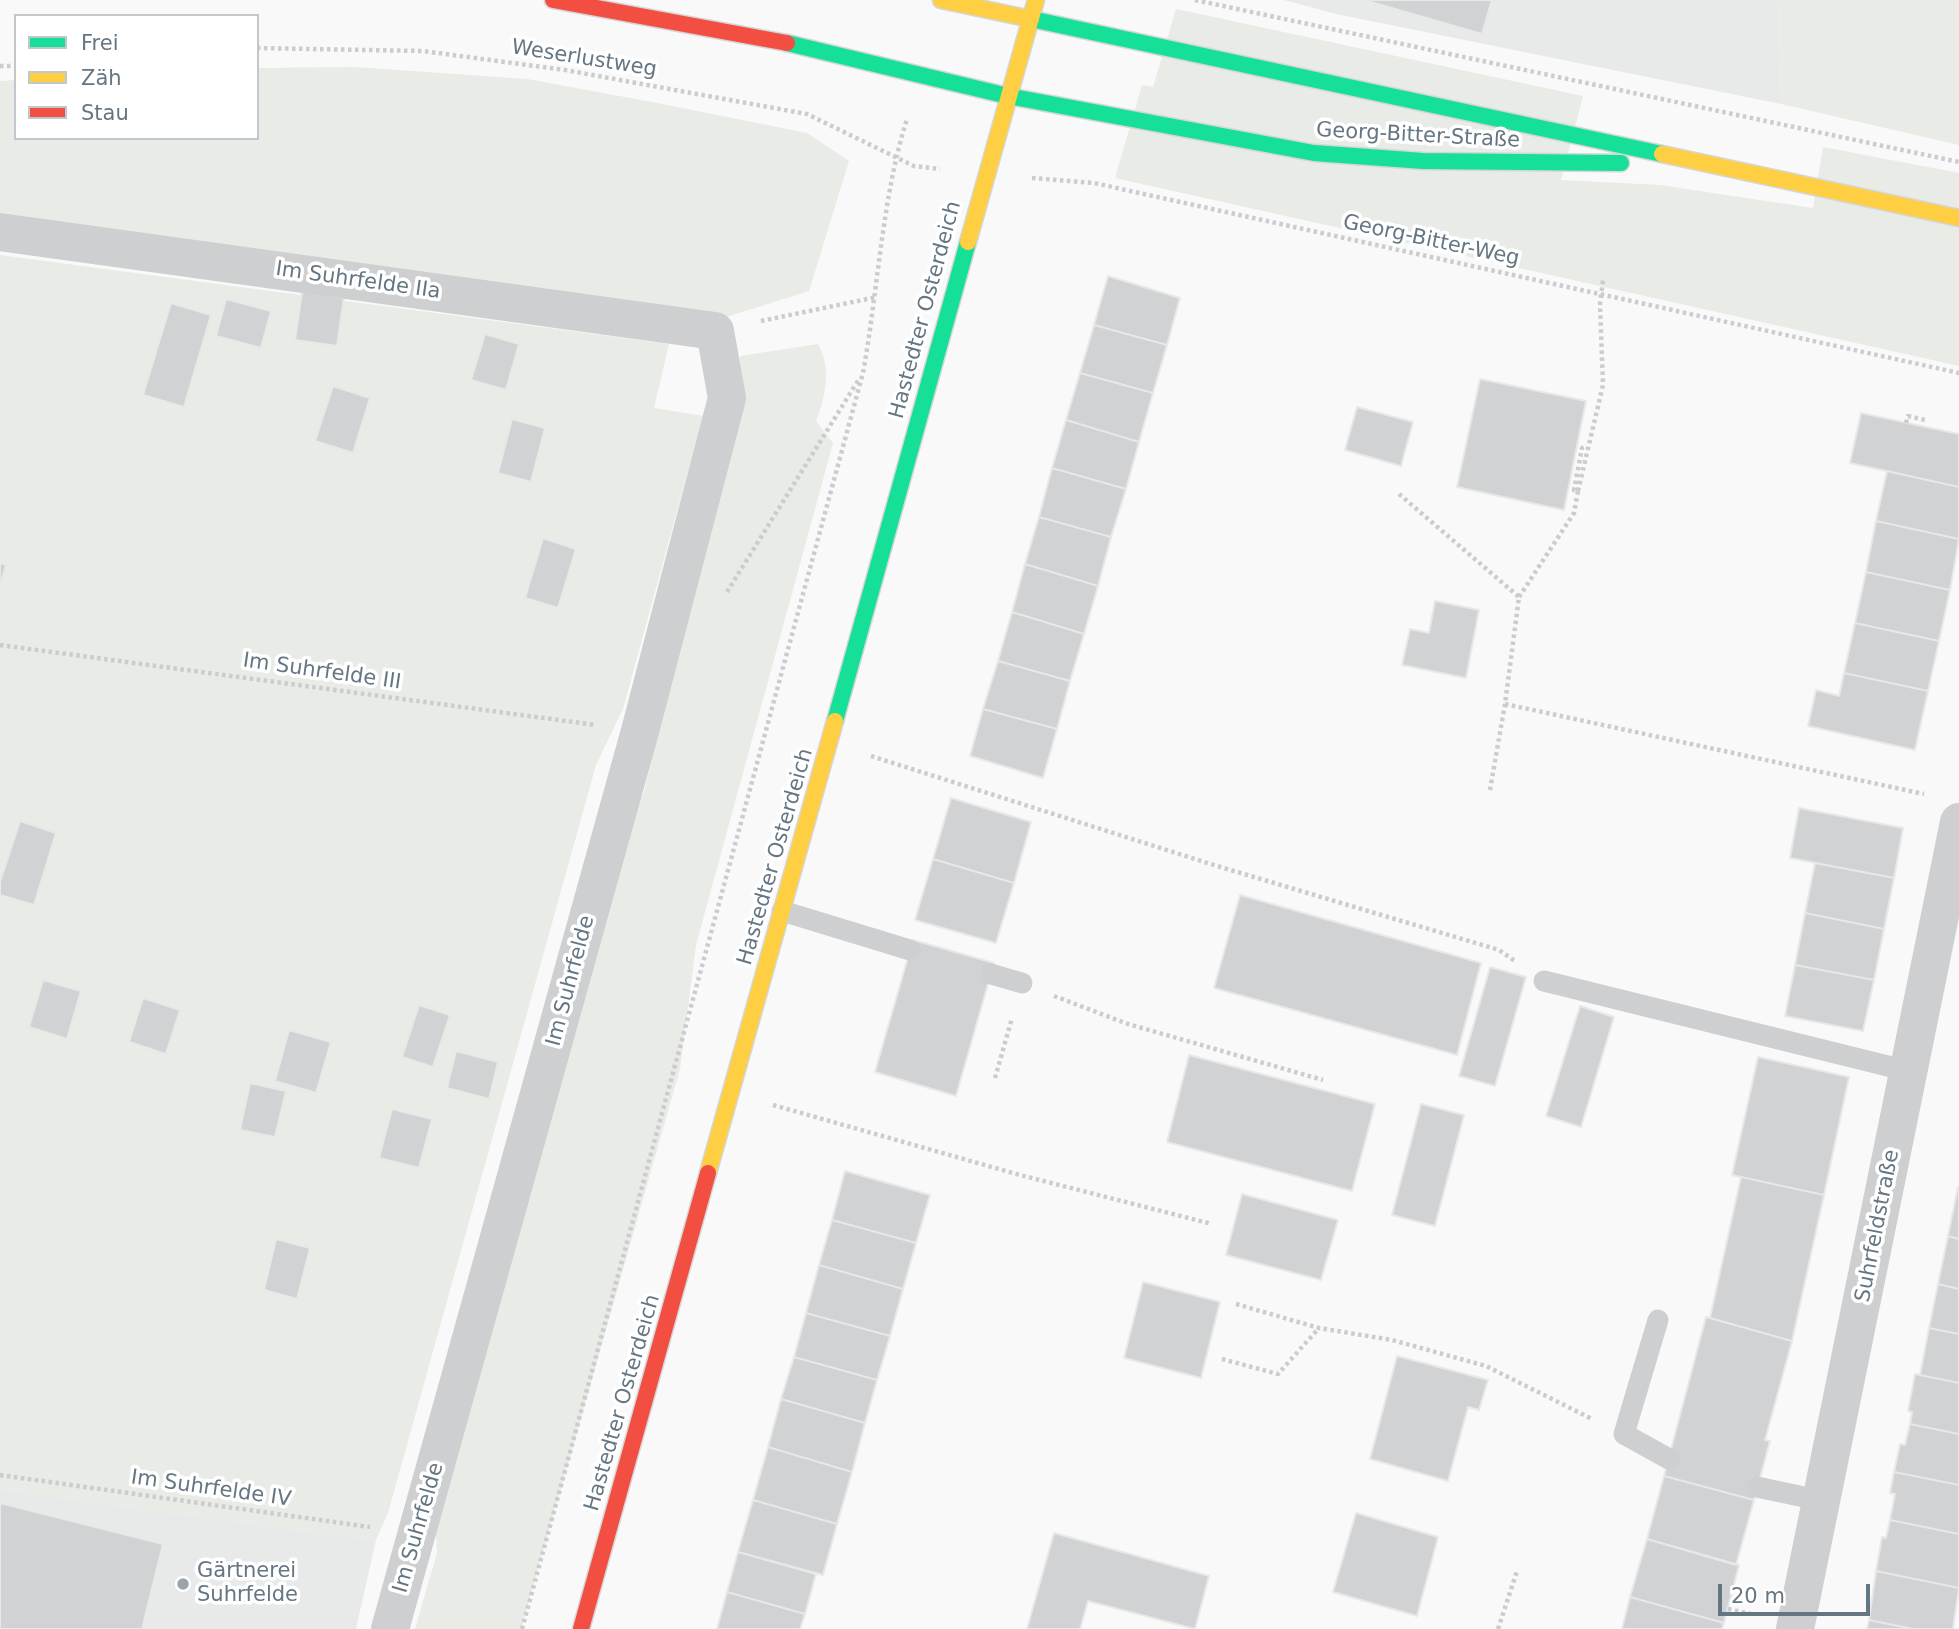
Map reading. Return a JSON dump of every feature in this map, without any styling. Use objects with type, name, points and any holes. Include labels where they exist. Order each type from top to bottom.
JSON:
[{"type":"main road","name":"Georg-Bitter-Straße","points":[[554,0],[754,35],[1008,96],[1314,153],[1423,161],[1704,163]]},
{"type":"main road","name":"Georg-Bitter-Straße","points":[[941,0],[1959,218]]},
{"type":"main road","name":"Hastedter Osterdeich","points":[[581,1629],[1036,0]]},
{"type":"street","name":"Im Suhrfelde IIa","points":[[0,232],[715,331]]},
{"type":"street","name":"Im Suhrfelde","points":[[390,1629],[640,731],[727,398],[715,331]]},
{"type":"street","name":"Suhrfeldstraße","points":[[1795,1629],[1824,1500],[1908,1071],[1946,809]]},
{"type":"lane","points":[[782,911],[910,950]]},
{"type":"lane","points":[[991,974],[1022,983]]},
{"type":"lane","points":[[1544,981],[1908,1071]]},
{"type":"lane","points":[[1658,1320],[1624,1434],[1669,1460]]},
{"type":"lane","points":[[1757,1487],[1824,1500]]},
{"type":"path","points":[[1195,0],[1959,162]]},
{"type":"path","name":"Weserlustweg","points":[[259,48],[423,51],[565,70],[807,114],[895,157]]},
{"type":"path","points":[[522,1629],[863,373],[877,297],[895,157]]},
{"type":"path","name":"Georg-Bitter-Weg","points":[[895,157],[914,166],[985,175],[1094,183],[1959,373]]},
{"type":"path","points":[[1490,790],[1519,597],[1547,549],[1574,513],[1603,384],[1600,295],[1603,280]]},
{"type":"path","points":[[715,331],[877,297]]},
{"type":"path","points":[[719,604],[863,373]]},
{"type":"path","points":[[1906,423],[1908,416],[1925,420]]},
{"type":"path","points":[[1577,446],[1582,448],[1574,490],[1578,491]]},
{"type":"path","points":[[1399,494],[1519,597]]},
{"type":"path","name":"Im Suhrfelde III","points":[[0,645],[640,731]]},
{"type":"path","points":[[1505,704],[1946,809]]},
{"type":"path","points":[[830,744],[1217,866],[1499,950],[1544,981]]},
{"type":"path","points":[[995,1078],[1022,983],[1128,1024],[1323,1080]]},
{"type":"path","points":[[732,1094],[1020,1175],[1212,1224]]},
{"type":"path","points":[[1236,1304],[1319,1328],[1392,1340],[1486,1366],[1624,1434]]},
{"type":"path","points":[[1222,1359],[1278,1374],[1319,1328]]},
{"type":"path","name":"Im Suhrfelde IV","points":[[0,1475],[418,1534]]},
{"type":"path","points":[[1498,1629],[1517,1571]]},
{"type":"path","points":[[1728,1609],[1750,1614]]},
{"type":"shaded area","points":[[1284,0],[1779,0],[1781,104],[1336,14]]},
{"type":"shaded area","points":[[1779,0],[1959,0],[1959,145],[1781,104]]},
{"type":"shaded area","points":[[1176,9],[1583,96],[1561,180],[1660,185],[1813,208],[1823,147],[1959,173],[1959,366],[1115,178],[1142,85],[1153,87]]},
{"type":"shaded area","points":[[354,67],[527,79],[807,133],[849,161],[809,291],[720,319],[0,213],[0,81],[14,80],[14,140],[259,140],[259,68]]},
{"type":"shaded area","points":[[0,255],[669,344],[654,408],[703,416],[623,709],[596,765],[388,1513],[376,1540],[0,1489]]},
{"type":"shaded area","points":[[818,344],[825,362],[826,382],[816,421],[833,443],[696,945],[680,1069],[521,1629],[415,1629],[437,1553],[435,1514],[625,822],[643,795],[732,429],[740,356]]},
{"type":"shaded area","name":"Gärtnerei Suhrfelde","points":[[0,1489],[376,1540],[356,1629],[0,1629]]},
{"type":"building","points":[[1364,0],[1492,0],[1482,34]]},
{"type":"building","points":[[1108,276],[1180,298],[1167,345],[1094,325]]},
{"type":"building","points":[[302,292],[344,298],[337,346],[295,340]]},
{"type":"building","points":[[226,299],[271,311],[261,348],[216,336]]},
{"type":"building","points":[[171,303],[211,315],[184,407],[143,395]]},
{"type":"building","points":[[1094,325],[1167,345],[1153,393],[1080,373]]},
{"type":"building","points":[[485,334],[519,344],[506,390],[471,380]]},
{"type":"building","points":[[1080,373],[1153,393],[1139,442],[1066,420]]},
{"type":"building","points":[[1480,379],[1586,401],[1564,510],[1457,487]]},
{"type":"building","points":[[333,386],[370,398],[353,453],[315,441]]},
{"type":"building","points":[[1357,407],[1413,422],[1401,466],[1345,450]]},
{"type":"building","points":[[1861,413],[1959,434],[1959,487],[1850,463]]},
{"type":"building","points":[[512,419],[545,428],[531,482],[498,473]]},
{"type":"building","points":[[1066,420],[1139,442],[1126,489],[1052,468]]},
{"type":"building","points":[[1052,468],[1126,489],[1111,537],[1039,517]]},
{"type":"building","points":[[1887,471],[1959,487],[1959,539],[1876,521]]},
{"type":"building","points":[[1039,517],[1111,537],[1098,586],[1025,564]]},
{"type":"building","points":[[1876,521],[1959,539],[1950,590],[1866,572]]},
{"type":"building","points":[[543,538],[576,549],[558,608],[525,598]]},
{"type":"building","points":[[0,563],[6,565],[0,587]]},
{"type":"building","points":[[1025,564],[1098,586],[1084,634],[1012,612]]},
{"type":"building","points":[[1866,572],[1950,590],[1939,641],[1855,623]]},
{"type":"building","points":[[1435,601],[1479,610],[1466,678],[1402,665],[1410,629],[1429,633]]},
{"type":"building","points":[[1012,612],[1084,634],[1070,681],[998,661]]},
{"type":"building","points":[[1855,623],[1939,641],[1928,691],[1844,673]]},
{"type":"building","points":[[998,661],[1070,681],[1057,729],[983,709]]},
{"type":"building","points":[[1844,673],[1928,691],[1915,750],[1808,726],[1816,690],[1839,696]]},
{"type":"building","points":[[983,709],[1057,729],[1043,778],[970,756]]},
{"type":"building","points":[[951,798],[1031,822],[1014,883],[933,859]]},
{"type":"building","points":[[1799,808],[1903,828],[1894,878],[1790,858]]},
{"type":"building","points":[[20,821],[56,833],[34,905],[0,895],[0,882]]},
{"type":"building","points":[[933,859],[1014,883],[996,943],[915,920]]},
{"type":"building","points":[[1815,863],[1894,878],[1884,929],[1805,913]]},
{"type":"building","points":[[1240,895],[1481,963],[1457,1055],[1214,988]]},
{"type":"building","points":[[1805,913],[1884,929],[1874,980],[1795,965]]},
{"type":"building","points":[[913,940],[994,963],[956,1096],[875,1072]]},
{"type":"building","points":[[1795,965],[1874,980],[1863,1031],[1785,1016]]},
{"type":"building","points":[[1490,967],[1526,977],[1495,1086],[1459,1076]]},
{"type":"building","points":[[43,980],[81,991],[67,1039],[29,1027]]},
{"type":"building","points":[[143,998],[180,1010],[166,1054],[129,1042]]},
{"type":"building","points":[[419,1005],[450,1015],[433,1067],[402,1057]]},
{"type":"building","points":[[1580,1006],[1614,1017],[1581,1127],[1546,1116]]},
{"type":"building","points":[[289,1030],[331,1042],[316,1093],[275,1081]]},
{"type":"building","points":[[456,1051],[498,1062],[489,1099],[447,1088]]},
{"type":"building","points":[[1189,1055],[1375,1104],[1352,1191],[1167,1142]]},
{"type":"building","points":[[1758,1057],[1849,1077],[1824,1195],[1732,1175]]},
{"type":"building","points":[[250,1083],[286,1091],[275,1137],[240,1130]]},
{"type":"building","points":[[1421,1104],[1464,1115],[1435,1226],[1392,1215]]},
{"type":"building","points":[[392,1109],[432,1119],[419,1168],[379,1158]]},
{"type":"building","points":[[845,1171],[930,1195],[916,1243],[832,1220]]},
{"type":"building","points":[[1741,1177],[1824,1195],[1792,1341],[1710,1318]]},
{"type":"building","points":[[1959,1187],[1959,1239],[1948,1236]]},
{"type":"building","points":[[1242,1194],[1338,1220],[1321,1280],[1226,1255]]},
{"type":"building","points":[[832,1220],[916,1243],[903,1289],[819,1265]]},
{"type":"building","points":[[1948,1236],[1959,1239],[1959,1289],[1938,1284]]},
{"type":"building","points":[[276,1239],[310,1248],[297,1299],[264,1290]]},
{"type":"building","points":[[819,1265],[903,1289],[890,1336],[806,1313]]},
{"type":"building","points":[[1143,1282],[1220,1302],[1201,1378],[1124,1358]]},
{"type":"building","points":[[1938,1284],[1959,1289],[1959,1334],[1929,1328]]},
{"type":"building","points":[[806,1313],[890,1336],[877,1380],[794,1357]]},
{"type":"building","points":[[1706,1317],[1792,1341],[1765,1440],[1770,1441],[1754,1500],[1664,1476]]},
{"type":"building","points":[[1929,1328],[1959,1334],[1959,1383],[1920,1375]]},
{"type":"building","points":[[1397,1356],[1488,1380],[1479,1410],[1468,1407],[1448,1481],[1370,1459]]},
{"type":"building","points":[[794,1357],[877,1380],[865,1423],[781,1399]]},
{"type":"building","points":[[1915,1374],[1959,1383],[1959,1434],[1910,1424],[1912,1412],[1908,1411]]},
{"type":"building","points":[[781,1399],[865,1423],[852,1472],[768,1447]]},
{"type":"building","points":[[1910,1424],[1959,1434],[1959,1485],[1894,1472],[1900,1444],[1905,1445]]},
{"type":"building","points":[[768,1447],[852,1472],[837,1524],[753,1500]]},
{"type":"building","points":[[1894,1472],[1959,1485],[1959,1534],[1890,1520],[1895,1494],[1890,1493]]},
{"type":"building","points":[[1664,1476],[1754,1500],[1736,1565],[1647,1539]]},
{"type":"building","points":[[753,1500],[837,1524],[823,1575],[738,1552]]},
{"type":"building","points":[[0,1503],[163,1544],[142,1629],[0,1629]]},
{"type":"building","points":[[1356,1513],[1438,1537],[1417,1616],[1333,1592]]},
{"type":"building","points":[[1890,1520],[1959,1534],[1959,1588],[1876,1571],[1882,1537],[1886,1538]]},
{"type":"building","points":[[1054,1533],[1209,1576],[1195,1629],[1088,1601],[1080,1629],[1027,1629]]},
{"type":"building","points":[[1647,1539],[1739,1565],[1724,1623],[1630,1597]]},
{"type":"building","points":[[738,1552],[816,1574],[805,1614],[727,1592]]},
{"type":"building","points":[[1876,1571],[1959,1588],[1953,1629],[1913,1629],[1869,1620]]},
{"type":"building","points":[[727,1592],[805,1614],[800,1629],[717,1629]]},
{"type":"building","points":[[1630,1597],[1724,1623],[1722,1629],[1622,1629]]},
{"type":"building","points":[[1869,1620],[1913,1629],[1867,1629]]},
{"type":"traffic: fast","points":[[1031,19],[1662,154]]},
{"type":"traffic: fast","points":[[787,43],[1008,96]]},
{"type":"traffic: fast","points":[[1008,96],[1314,153],[1423,161],[1621,163]]},
{"type":"traffic: fast","points":[[835,721],[968,242]]},
{"type":"traffic: slow","points":[[941,0],[1031,19]]},
{"type":"traffic: slow","points":[[968,242],[1036,0]]},
{"type":"traffic: slow","points":[[1662,154],[1959,218]]},
{"type":"traffic: slow","points":[[708,1173],[835,721]]},
{"type":"traffic: jam","points":[[553,0],[787,43]]},
{"type":"traffic: jam","points":[[581,1629],[708,1173]]},
{"type":"place","name":"Gärtnerei Suhrfelde","points":[[183,1584]]}]
